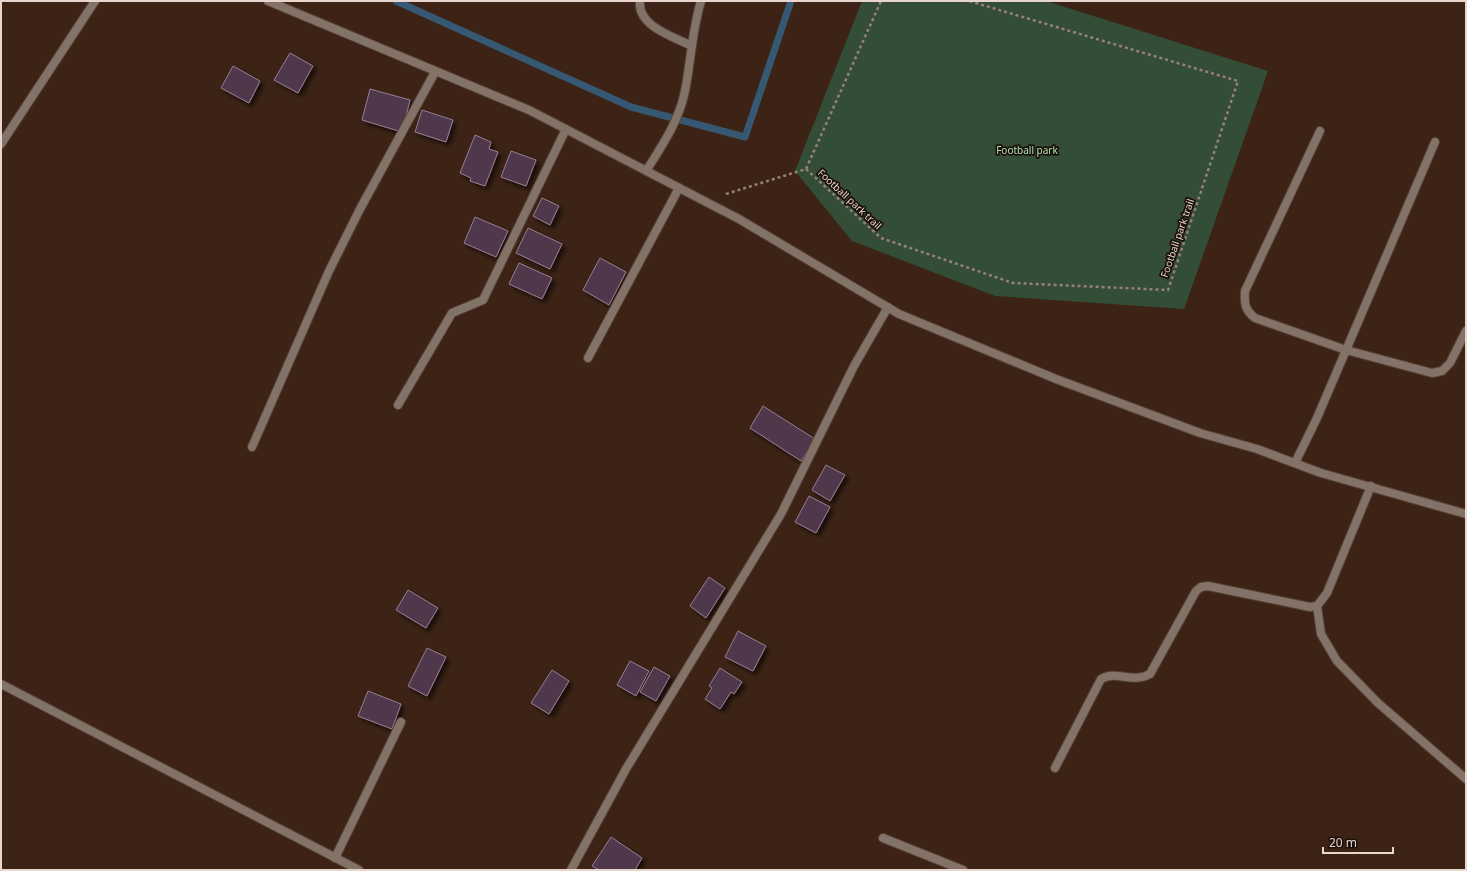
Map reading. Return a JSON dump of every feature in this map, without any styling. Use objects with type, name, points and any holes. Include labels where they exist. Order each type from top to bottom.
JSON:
[{"type":"street","points":[[1,144],[95,1]]},
{"type":"street","points":[[268,1],[529,110],[739,219],[899,314],[1056,379],[1200,433],[1257,449],[1321,473],[1466,514]]},
{"type":"street","points":[[640,1],[639,7],[646,21],[663,32],[692,46]]},
{"type":"street","points":[[646,171],[673,129],[685,93],[694,23],[701,1]]},
{"type":"street","points":[[252,447],[330,271],[360,209],[435,72]]},
{"type":"street","points":[[398,405],[452,313],[483,300],[566,129]]},
{"type":"street","points":[[1320,131],[1245,291],[1244,302],[1247,312],[1255,318],[1346,350],[1432,373],[1442,371],[1450,363],[1466,331]]},
{"type":"street","points":[[1295,463],[1346,350],[1435,142]]},
{"type":"street","points":[[588,358],[678,188]]},
{"type":"street","points":[[571,870],[626,770],[781,514],[854,366],[888,307]]},
{"type":"street","points":[[1055,768],[1101,679],[1112,675],[1134,679],[1144,678],[1150,674],[1196,591],[1201,587],[1208,586],[1310,607],[1317,606],[1327,593],[1371,486]]},
{"type":"street","points":[[1317,606],[1321,634],[1337,661],[1378,702],[1466,779]]},
{"type":"street","points":[[1,684],[358,870]]},
{"type":"street","points":[[335,858],[402,722]]},
{"type":"street","points":[[883,838],[963,870]]},
{"type":"path","name":"Football park trail","points":[[704,201],[806,169],[881,1]]},
{"type":"path","name":"Football park trail","points":[[806,169],[881,238],[1013,283],[1168,290],[1238,81],[969,1]]},
{"type":"green space","name":"Football park","points":[[862,1],[1046,1],[1268,71],[1184,309],[995,296],[852,241],[795,171]]},
{"type":"building","points":[[290,53],[313,66],[298,93],[274,80]]},
{"type":"building","points":[[233,66],[260,81],[249,103],[221,88]]},
{"type":"building","points":[[370,89],[410,100],[402,132],[362,120]]},
{"type":"building","points":[[422,110],[453,120],[446,142],[415,132]]},
{"type":"building","points":[[475,135],[491,142],[489,149],[498,152],[485,186],[470,181],[471,178],[460,173]]},
{"type":"building","points":[[511,151],[536,160],[526,186],[501,177]]},
{"type":"building","points":[[542,198],[559,206],[550,225],[533,216]]},
{"type":"building","points":[[475,217],[508,231],[496,257],[464,243]]},
{"type":"building","points":[[528,228],[562,244],[550,269],[516,253]]},
{"type":"building","points":[[600,258],[626,272],[609,305],[583,290]]},
{"type":"building","points":[[519,263],[552,278],[542,299],[509,284]]},
{"type":"building","points":[[763,406],[815,439],[801,461],[750,428]]},
{"type":"building","points":[[826,465],[845,475],[830,501],[812,490]]},
{"type":"building","points":[[809,496],[830,507],[816,533],[795,522]]},
{"type":"building","points":[[709,577],[725,588],[706,618],[690,606]]},
{"type":"building","points":[[408,590],[438,608],[426,628],[396,610]]},
{"type":"building","points":[[738,631],[766,646],[753,671],[725,657]]},
{"type":"building","points":[[427,648],[446,657],[427,696],[408,686]]},
{"type":"building","points":[[630,661],[649,671],[636,696],[617,685]]},
{"type":"building","points":[[654,667],[670,676],[656,701],[640,692]]},
{"type":"building","points":[[720,668],[742,682],[734,694],[731,692],[720,709],[705,699],[712,688],[709,686]]},
{"type":"building","points":[[552,670],[569,681],[549,714],[531,703]]},
{"type":"building","points":[[368,691],[401,704],[392,729],[358,716]]},
{"type":"building","points":[[611,837],[642,858],[635,870],[599,870],[592,866]]},
{"type":"waterway","points":[[396,1],[631,107],[745,137],[791,1]]}]
